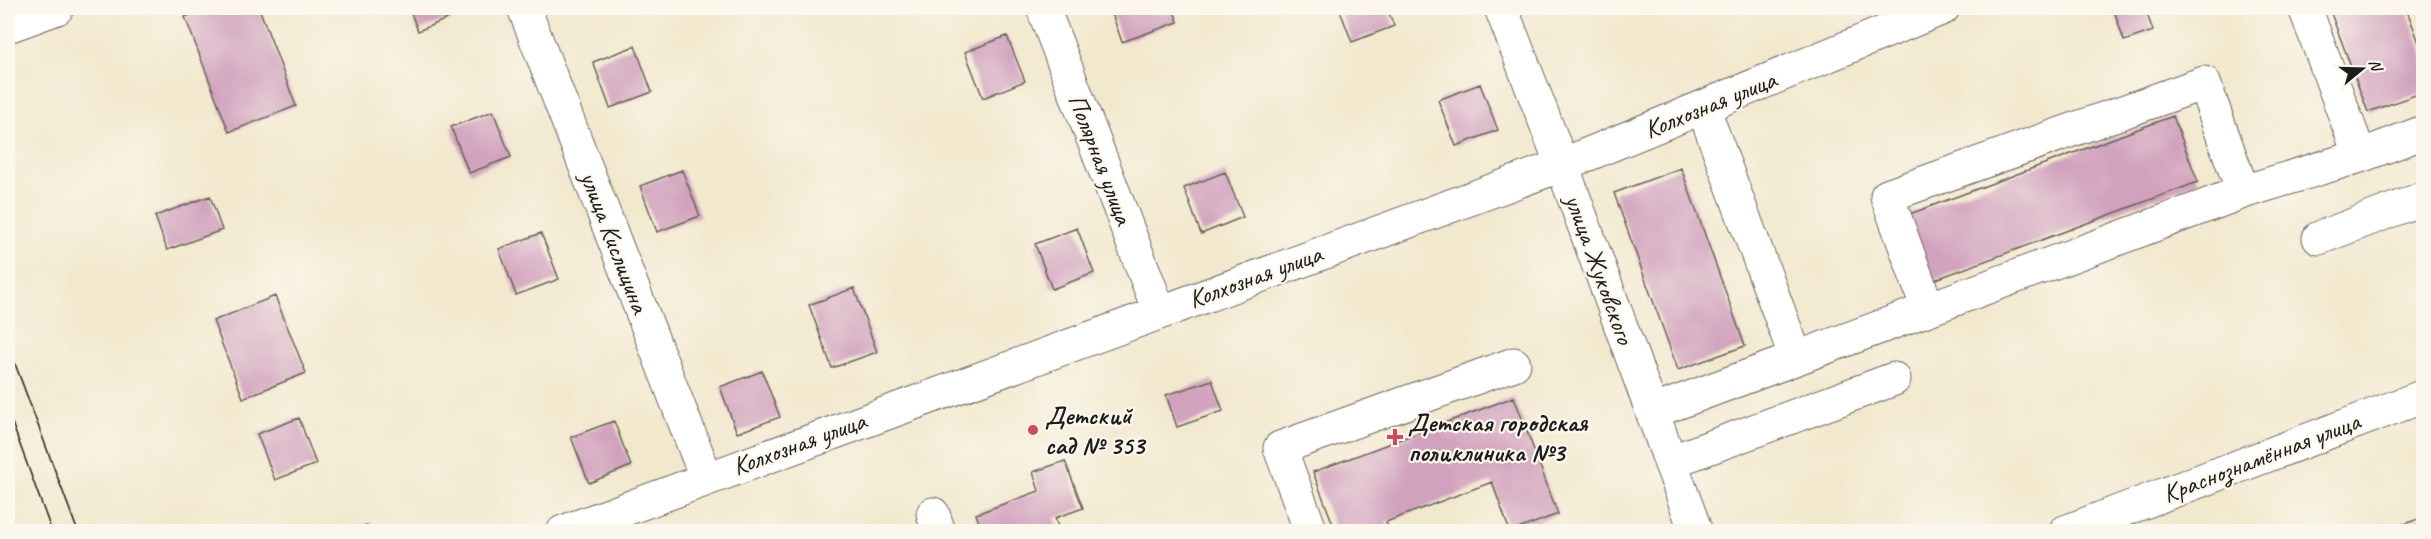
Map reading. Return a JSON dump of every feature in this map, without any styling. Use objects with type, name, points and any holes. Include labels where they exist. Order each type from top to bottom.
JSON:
[{"type":"street","points":[[8,26],[57,8]]},
{"type":"street","name":"улица Кислицина","points":[[524,8],[706,477]]},
{"type":"street","name":"Полярная улица","points":[[1043,8],[1159,311]]},
{"type":"street","name":"улица Жуковского","points":[[1501,8],[1562,165],[1696,531]]},
{"type":"street","name":"Колхозная улица","points":[[563,531],[638,517],[706,477],[1562,165],[1943,8]]},
{"type":"street","points":[[2305,8],[2360,156]]},
{"type":"street","points":[[1928,309],[1887,196],[2204,83],[2243,192]]},
{"type":"street","points":[[1703,107],[1796,358]]},
{"type":"street","points":[[1652,412],[2243,192],[2360,156],[2424,132]]},
{"type":"street","points":[[2319,238],[2424,198]]},
{"type":"street","points":[[1311,531],[1280,448],[1514,364]]},
{"type":"street","points":[[1670,462],[1894,379]]},
{"type":"street","name":"Краснознамённая улица","points":[[2065,531],[2424,396]]},
{"type":"building","points":[[209,8],[259,8],[296,106],[229,132],[185,17]]},
{"type":"building","points":[[409,8],[457,8],[459,14],[418,31]]},
{"type":"building","points":[[1110,8],[1173,8],[1178,22],[1122,42]]},
{"type":"building","points":[[1339,8],[1387,8],[1394,26],[1352,42]]},
{"type":"building","points":[[2132,8],[2145,8],[2153,31],[2124,41],[2115,13]]},
{"type":"building","points":[[2329,8],[2406,8],[2424,56],[2424,92],[2368,112]]},
{"type":"building","points":[[1007,36],[1025,81],[983,98],[965,52]]},
{"type":"building","points":[[635,46],[652,92],[610,108],[593,62]]},
{"type":"building","points":[[1480,84],[1498,130],[1456,146],[1438,100]]},
{"type":"building","points":[[493,111],[511,157],[469,173],[451,127]]},
{"type":"building","points":[[2173,116],[2198,182],[1923,284],[1899,218]]},
{"type":"building","points":[[1681,168],[1745,346],[1678,370],[1614,193]]},
{"type":"building","points":[[682,170],[700,216],[657,232],[640,186]]},
{"type":"building","points":[[1225,172],[1243,217],[1201,234],[1184,188]]},
{"type":"building","points":[[210,196],[222,230],[167,250],[155,216]]},
{"type":"building","points":[[1077,228],[1094,273],[1052,289],[1035,244]]},
{"type":"building","points":[[541,233],[559,279],[516,295],[499,249]]},
{"type":"building","points":[[854,288],[877,352],[832,368],[809,305]]},
{"type":"building","points":[[275,296],[306,373],[243,398],[213,321]]},
{"type":"building","points":[[762,371],[780,417],[737,433],[720,387]]},
{"type":"building","points":[[1212,380],[1223,411],[1177,427],[1166,395]]},
{"type":"building","points":[[1514,397],[1558,514],[1510,532],[1492,482],[1386,522],[1390,532],[1336,532],[1313,472]]},
{"type":"building","points":[[299,418],[316,464],[275,480],[257,434]]},
{"type":"building","points":[[614,421],[631,466],[589,483],[571,437]]},
{"type":"building","points":[[1065,461],[1083,508],[1055,518],[1060,532],[982,532],[976,514],[1039,491],[1033,472]]},
{"type":"building","points":[[2424,517],[2424,532],[2384,532],[2384,531]]},
{"type":"building","points":[[367,525],[370,532],[349,532],[349,531]]},
{"type":"building","points":[[299,526],[301,532],[284,532],[284,531]]},
{"type":"tram line","points":[[8,345],[78,532]]},
{"type":"tram line","points":[[8,412],[52,532]]},
{"type":"place","name":"Детский сад № 353","points":[[1033,430]]},
{"type":"place","name":"Детская городская поликлиника №3","points":[[1395,437]]}]
